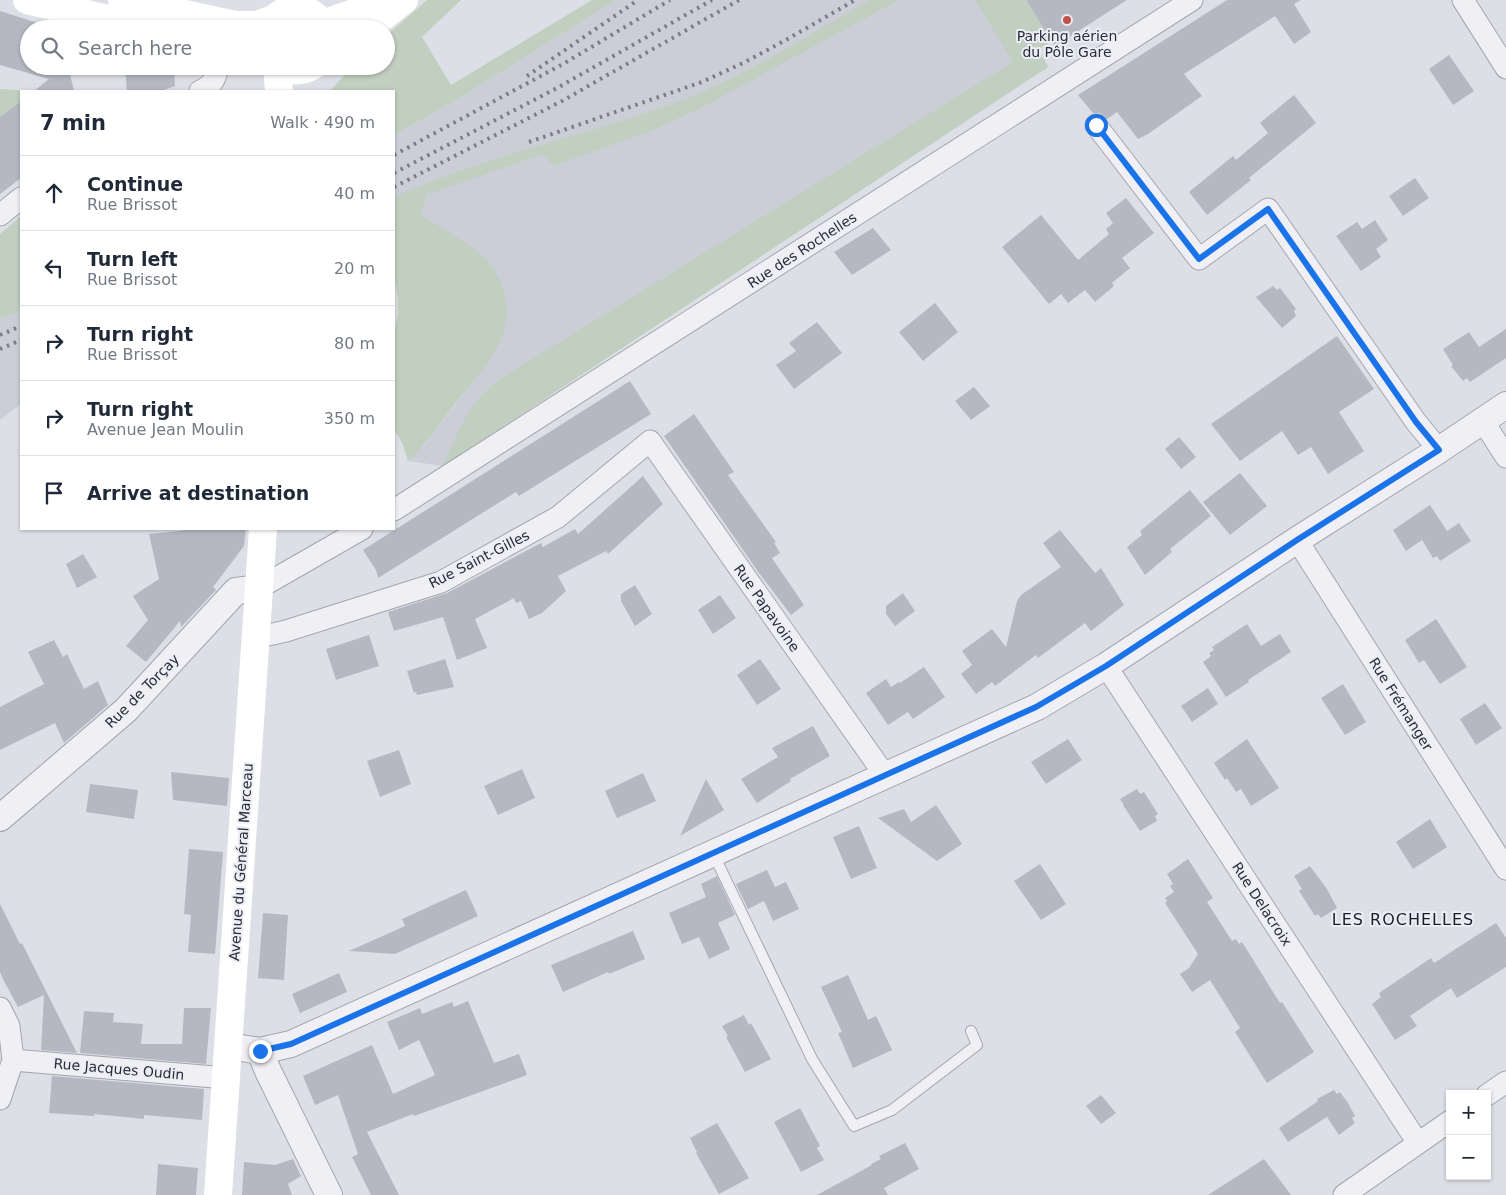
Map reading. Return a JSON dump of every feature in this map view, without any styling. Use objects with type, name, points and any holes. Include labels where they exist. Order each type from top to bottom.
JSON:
[{"type":"main road","points":[[27,0],[112,20]]},
{"type":"main road","points":[[122,0],[212,20]]},
{"type":"main road","points":[[274,16],[296,9],[316,16],[354,13],[378,0]]},
{"type":"main road","points":[[378,20],[404,0]]},
{"type":"main road","points":[[278,75],[279,90]]},
{"type":"main road","points":[[305,90],[309,75]]},
{"type":"main road","name":"Avenue du Général Marceau","points":[[218,1195],[263,530]]},
{"type":"street","name":"Rue des Rochelles","points":[[400,503],[1192,0]]},
{"type":"street","points":[[1463,0],[1506,68]]},
{"type":"street","points":[[202,90],[209,87],[216,75]]},
{"type":"street","points":[[1096,125],[1199,259],[1268,209],[1416,422],[1439,450]]},
{"type":"street","points":[[0,215],[20,199]]},
{"type":"street","points":[[229,1046],[260,1051],[291,1044],[884,774],[1036,707],[1106,666],[1506,405]]},
{"type":"street","points":[[1483,421],[1506,457]]},
{"type":"street","name":"Rue Saint-Gilles","points":[[255,638],[286,632],[441,582],[558,517],[650,441]]},
{"type":"street","name":"Rue Papavoine","points":[[650,441],[884,774]]},
{"type":"street","points":[[259,588],[360,530]]},
{"type":"street","name":"Rue Frémanger","points":[[1297,540],[1506,869]]},
{"type":"street","name":"Rue de Torçay","points":[[0,818],[126,710],[236,591],[259,588]]},
{"type":"street","name":"Rue Delacroix","points":[[1106,666],[1418,1143]]},
{"type":"street","points":[[0,1008],[9,1026],[13,1060],[0,1099]]},
{"type":"street","points":[[260,1051],[329,1195]]},
{"type":"street","name":"Rue Jacques Oudin","points":[[13,1060],[226,1078]]},
{"type":"street","points":[[1491,1092],[1506,1082]]},
{"type":"street","points":[[1344,1195],[1446,1124]]},
{"type":"lane","points":[[713,852],[812,1059],[854,1126],[892,1110],[977,1045],[971,1031]]},
{"type":"shaded area","points":[[616,0],[1026,0],[1052,41],[1038,49],[1048,67],[443,466],[408,461],[426,443],[495,351],[395,218],[395,134],[463,96]]},
{"type":"shaded area","points":[[20,311],[20,405],[0,420],[0,319]]},
{"type":"green space","points":[[427,0],[461,0],[422,37],[451,85],[592,0],[616,0],[463,96],[395,134],[395,90],[331,90],[345,75],[395,75],[395,28]]},
{"type":"green space","points":[[869,0],[899,0],[703,107],[648,132],[553,166],[543,154],[426,195],[421,215],[467,244],[486,258],[491,265],[502,286],[507,318],[498,346],[481,372],[416,454],[408,461],[403,445],[395,430],[395,329],[398,299],[395,280],[395,197],[460,171],[691,97],[769,58]]},
{"type":"green space","points":[[975,0],[1026,0],[1052,41],[1038,49],[1048,67],[443,466],[465,418],[479,398],[500,379],[1013,62]]},
{"type":"green space","points":[[0,89],[20,90],[20,102],[0,117]]},
{"type":"green space","points":[[20,217],[20,311],[0,319],[0,234]]},
{"type":"building","name":"Parking aérien du Pôle Gare","points":[[1026,0],[1127,0],[1055,46]]},
{"type":"building","points":[[1227,0],[1301,0],[1294,4],[1311,32],[1294,44],[1275,16],[1184,74],[1202,96],[1138,139],[1117,112],[1107,119],[1100,113],[1093,113],[1078,95]]},
{"type":"building","points":[[0,11],[28,20],[20,20],[20,71],[0,65]]},
{"type":"building","points":[[1449,55],[1474,91],[1453,105],[1429,69]]},
{"type":"building","points":[[35,75],[70,75],[74,90],[35,90],[49,79]]},
{"type":"building","points":[[125,75],[174,75],[175,86],[164,90],[127,90]]},
{"type":"building","points":[[1294,95],[1316,123],[1249,178],[1251,180],[1207,215],[1189,192],[1233,156],[1236,160],[1268,133],[1260,123]]},
{"type":"building","points":[[20,102],[20,179],[0,194],[0,117]]},
{"type":"building","points":[[1415,178],[1429,198],[1403,216],[1389,196]]},
{"type":"building","points":[[1126,198],[1154,233],[1122,258],[1130,268],[1112,283],[1114,286],[1095,302],[1085,290],[1068,303],[1061,294],[1049,304],[1002,247],[1041,215],[1078,260],[1109,234],[1106,229],[1113,223],[1106,213]]},
{"type":"building","points":[[1375,220],[1388,240],[1376,249],[1381,257],[1361,271],[1336,236],[1357,222],[1362,229]]},
{"type":"building","points":[[873,228],[891,250],[852,275],[834,252]]},
{"type":"building","points":[[1273,286],[1277,290],[1280,288],[1296,309],[1294,311],[1296,316],[1282,328],[1256,297]]},
{"type":"building","points":[[935,303],[958,332],[923,361],[899,332]]},
{"type":"building","points":[[817,322],[842,353],[794,389],[776,365],[796,351],[789,343]]},
{"type":"building","points":[[1506,329],[1506,358],[1470,382],[1467,378],[1463,381],[1451,366],[1453,365],[1443,349],[1469,332],[1479,347]]},
{"type":"building","points":[[1337,336],[1374,389],[1339,412],[1364,451],[1328,474],[1311,447],[1298,455],[1282,431],[1240,461],[1211,424]]},
{"type":"building","points":[[630,381],[651,414],[519,496],[516,492],[378,578],[376,570],[363,550]]},
{"type":"building","points":[[974,387],[990,406],[971,420],[955,401]]},
{"type":"building","points":[[694,414],[734,472],[728,475],[776,542],[774,543],[780,553],[772,558],[804,605],[791,615],[759,573],[664,436]]},
{"type":"building","points":[[1179,437],[1196,457],[1181,469],[1165,449]]},
{"type":"building","points":[[1240,473],[1267,506],[1230,535],[1203,502]]},
{"type":"building","points":[[643,476],[663,504],[608,554],[606,551],[558,576],[566,591],[542,613],[529,619],[521,601],[516,603],[514,598],[475,619],[487,648],[457,660],[443,617],[394,631],[388,612],[447,593],[541,543],[543,547],[575,529],[578,534]]},
{"type":"building","points":[[1190,490],[1211,516],[1170,549],[1172,552],[1145,575],[1127,547],[1142,535],[1140,531]]},
{"type":"building","points":[[1430,505],[1447,531],[1459,523],[1471,541],[1440,561],[1437,556],[1433,558],[1422,540],[1406,551],[1393,530]]},
{"type":"building","points":[[188,530],[246,530],[244,546],[213,587],[216,590],[181,627],[180,621],[146,662],[126,646],[148,620],[133,596],[159,579],[149,534]]},
{"type":"building","points":[[1060,530],[1095,573],[1101,568],[1124,605],[1091,631],[1085,623],[1038,658],[1036,655],[995,686],[992,682],[976,694],[961,674],[972,665],[962,651],[992,629],[1006,647],[1017,601],[1021,595],[1061,567],[1043,543]]},
{"type":"building","points":[[83,554],[97,577],[77,588],[66,564]]},
{"type":"building","points":[[635,585],[652,614],[635,626],[621,601],[621,594]]},
{"type":"building","points":[[903,593],[915,611],[895,626],[886,614],[886,606]]},
{"type":"building","points":[[720,595],[736,618],[713,634],[698,610]]},
{"type":"building","points":[[1436,619],[1467,667],[1440,684],[1424,660],[1419,663],[1405,640]]},
{"type":"building","points":[[1247,624],[1261,646],[1280,634],[1291,652],[1226,697],[1203,662],[1211,656],[1209,653],[1214,650],[1212,647]]},
{"type":"building","points":[[369,635],[379,666],[336,680],[326,649]]},
{"type":"building","points":[[54,640],[63,657],[67,654],[84,689],[98,681],[108,705],[64,743],[55,723],[0,750],[0,707],[44,684],[28,652]]},
{"type":"building","points":[[445,659],[454,687],[417,695],[416,692],[414,693],[407,671]]},
{"type":"building","points":[[760,659],[781,689],[757,705],[737,675]]},
{"type":"building","points":[[924,667],[945,697],[913,719],[908,712],[888,725],[866,693],[886,679],[891,687],[900,683]]},
{"type":"building","points":[[1343,684],[1366,722],[1345,735],[1321,698]]},
{"type":"building","points":[[1208,688],[1218,704],[1192,722],[1181,706]]},
{"type":"building","points":[[1485,703],[1502,728],[1476,745],[1460,719]]},
{"type":"building","points":[[813,726],[830,756],[790,779],[791,781],[757,803],[741,779],[778,757],[772,748]]},
{"type":"building","points":[[1068,739],[1082,760],[1046,784],[1031,762]]},
{"type":"building","points":[[1247,739],[1279,788],[1251,806],[1241,789],[1236,792],[1227,778],[1225,780],[1214,763]]},
{"type":"building","points":[[399,750],[411,784],[380,797],[367,761]]},
{"type":"building","points":[[522,769],[535,798],[498,815],[484,786]]},
{"type":"building","points":[[171,772],[229,778],[227,806],[173,800]]},
{"type":"building","points":[[643,773],[656,801],[617,818],[605,791]]},
{"type":"building","points":[[706,779],[724,810],[680,836]]},
{"type":"building","points":[[90,784],[138,790],[134,819],[86,812]]},
{"type":"building","points":[[1137,789],[1140,794],[1144,792],[1158,814],[1155,816],[1157,821],[1140,831],[1120,799]]},
{"type":"building","points":[[936,805],[962,844],[937,861],[878,818],[904,809],[911,822]]},
{"type":"building","points":[[1430,819],[1447,847],[1413,869],[1396,842]]},
{"type":"building","points":[[859,826],[877,868],[851,879],[833,837]]},
{"type":"building","points":[[189,849],[223,852],[215,954],[188,952],[191,915],[184,914]]},
{"type":"building","points":[[1188,859],[1213,898],[1207,902],[1232,941],[1236,939],[1239,944],[1242,942],[1280,1003],[1282,1002],[1314,1052],[1267,1083],[1235,1032],[1240,1028],[1210,980],[1192,992],[1180,974],[1189,968],[1198,954],[1165,903],[1167,901],[1165,898],[1174,892],[1170,886],[1173,884],[1167,874]]},
{"type":"building","points":[[1040,864],[1066,904],[1041,920],[1014,881]]},
{"type":"building","points":[[1310,866],[1327,889],[1337,908],[1321,918],[1318,914],[1315,916],[1299,891],[1302,889],[1294,876]]},
{"type":"building","points":[[767,870],[775,887],[786,882],[799,909],[773,921],[764,901],[748,909],[736,884]]},
{"type":"building","points":[[717,876],[735,915],[718,923],[730,949],[709,959],[699,937],[682,944],[669,913],[706,897],[701,884]]},
{"type":"building","points":[[466,890],[478,916],[395,954],[349,951],[405,926],[402,919]]},
{"type":"building","points":[[0,904],[20,944],[22,943],[77,1053],[41,1050],[44,995],[18,1007],[3,979],[0,972]]},
{"type":"building","points":[[263,913],[288,915],[284,980],[258,978]]},
{"type":"building","points":[[1496,923],[1506,938],[1506,967],[1457,998],[1451,988],[1410,1016],[1417,1026],[1395,1040],[1372,1004],[1381,997],[1379,993],[1431,958],[1434,963]]},
{"type":"building","points":[[633,931],[645,959],[609,974],[608,972],[563,992],[551,965]]},
{"type":"building","points":[[339,973],[347,992],[300,1013],[292,994]]},
{"type":"building","points":[[848,975],[868,1020],[876,1016],[892,1050],[853,1068],[838,1033],[842,1032],[821,987]]},
{"type":"building","points":[[468,1001],[494,1063],[519,1054],[527,1075],[414,1116],[413,1114],[367,1132],[399,1195],[371,1195],[352,1157],[358,1154],[338,1095],[315,1105],[303,1076],[372,1045],[393,1094],[435,1075],[419,1040],[399,1050],[387,1022],[420,1008],[422,1014],[452,1002],[454,1007]]},
{"type":"building","points":[[184,1008],[211,1008],[206,1064],[80,1053],[84,1011],[114,1013],[113,1022],[143,1024],[141,1044],[182,1044]]},
{"type":"building","points":[[744,1015],[749,1025],[751,1023],[771,1059],[745,1072],[722,1026]]},
{"type":"building","points":[[52,1076],[204,1089],[202,1120],[144,1115],[144,1119],[94,1114],[94,1116],[49,1113]]},
{"type":"building","points":[[1334,1090],[1337,1094],[1340,1092],[1348,1103],[1355,1116],[1352,1118],[1355,1123],[1339,1135],[1327,1117],[1288,1142],[1279,1128],[1318,1101],[1317,1099]]},
{"type":"building","points":[[1101,1095],[1116,1113],[1101,1124],[1086,1106]]},
{"type":"building","points":[[800,1108],[820,1146],[817,1148],[824,1160],[801,1172],[774,1122]]},
{"type":"building","points":[[717,1123],[749,1178],[719,1194],[696,1153],[690,1138]]},
{"type":"building","points":[[905,1143],[919,1169],[884,1188],[888,1195],[817,1195],[872,1165],[881,1159],[879,1156]]},
{"type":"building","points":[[293,1159],[301,1176],[288,1184],[292,1195],[242,1195],[244,1162],[275,1165]]},
{"type":"building","points":[[1264,1159],[1291,1195],[1208,1195]]},
{"type":"building","points":[[158,1164],[198,1168],[196,1195],[156,1195]]},
{"type":"railway","points":[[527,76],[638,0]]},
{"type":"railway","points":[[395,154],[563,64],[670,0]]},
{"type":"railway","points":[[395,172],[557,88],[712,0]]},
{"type":"railway","points":[[395,186],[562,101],[739,0]]},
{"type":"railway","points":[[529,142],[702,82],[745,62],[855,0]]},
{"type":"railway","points":[[0,335],[20,326]]},
{"type":"railway","points":[[0,349],[20,340]]},
{"type":"place","name":"Parking aérien du Pôle Gare","points":[[1067,20]]},
{"type":"district","name":"LES ROCHELLES","points":[[1403,919]]},
{"type":"route","points":[[260,1051],[291,1044],[884,774],[1036,707],[1106,666],[1297,540],[1439,450],[1416,422],[1268,209],[1199,259],[1096,125]]}]
